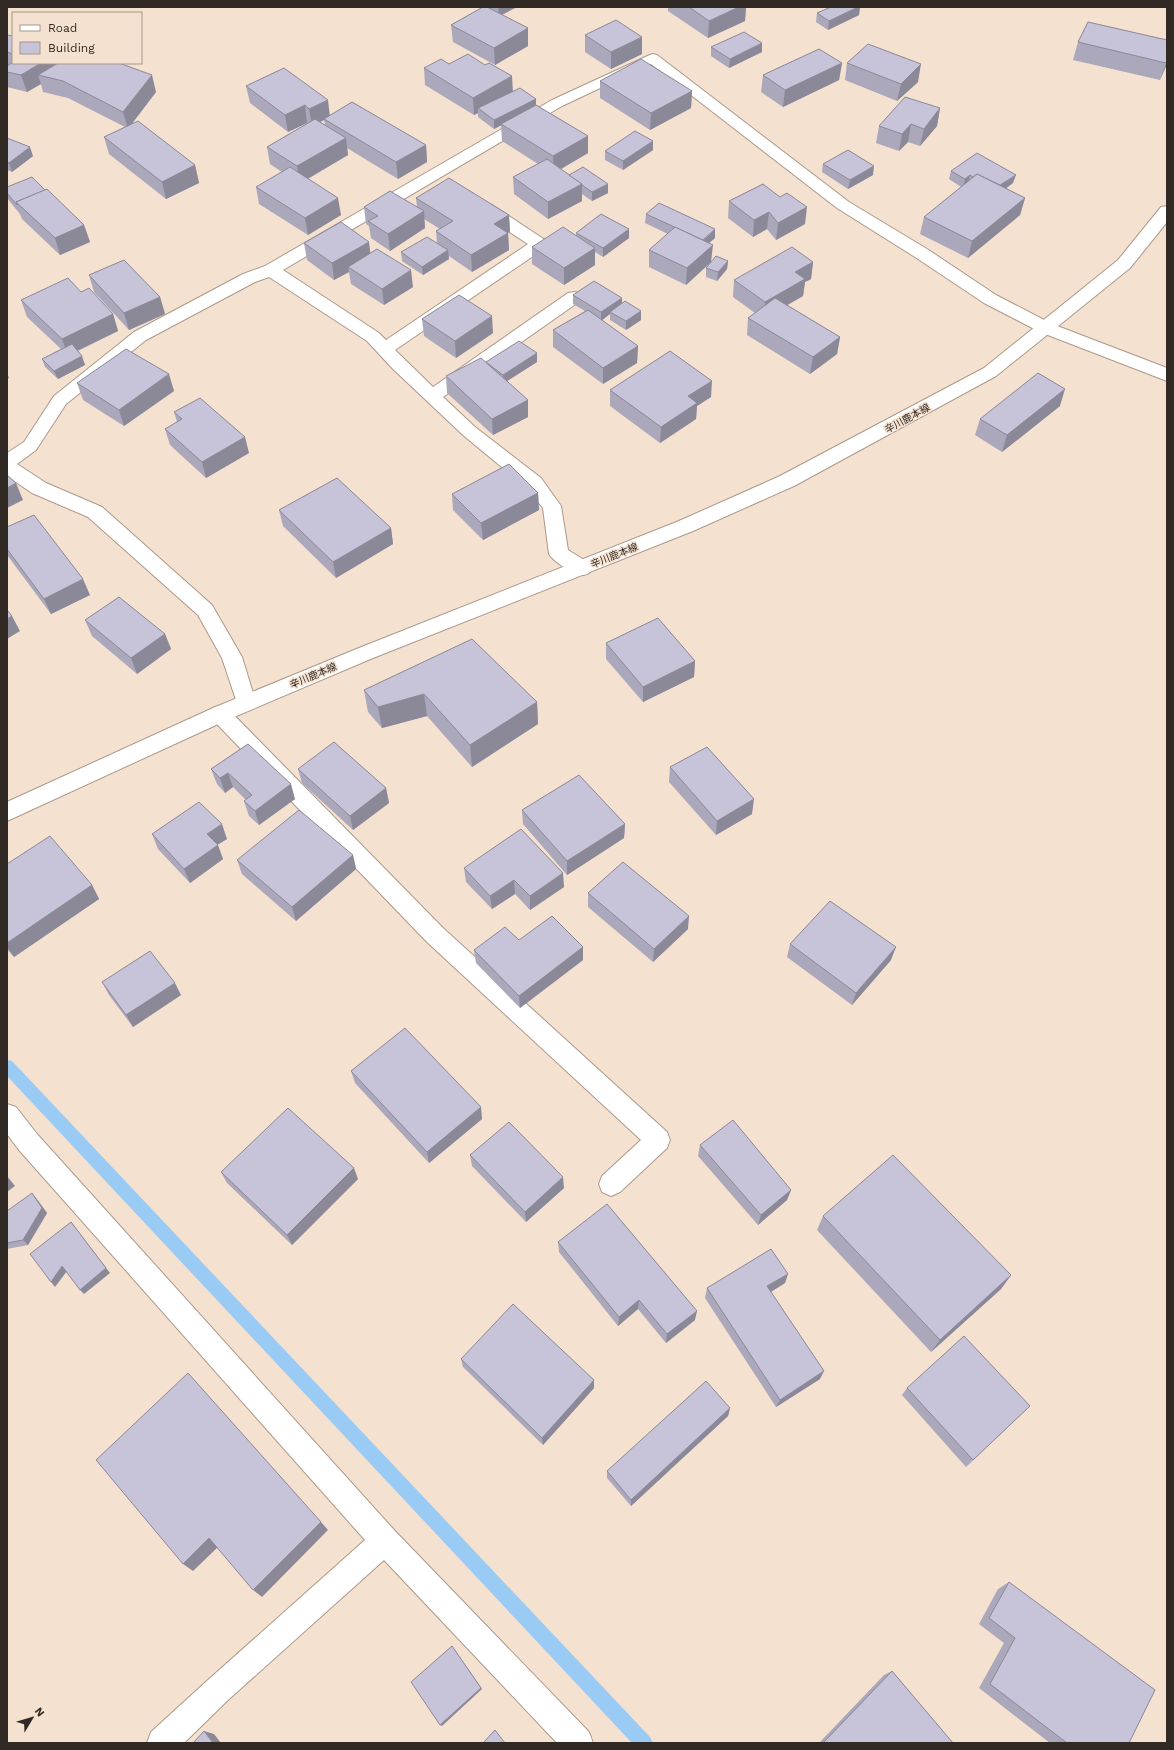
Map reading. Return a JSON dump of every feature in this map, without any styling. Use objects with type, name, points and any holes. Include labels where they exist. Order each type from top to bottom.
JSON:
[{"type":"street","points":[[7,462],[30,446],[60,400],[140,336],[249,278],[271,270],[440,179],[557,103],[652,58],[843,205],[921,253],[990,299],[1046,328],[1167,375]]},
{"type":"street","points":[[384,349],[539,244],[473,201]]},
{"type":"street","name":"辛川鹿本線","points":[[7,812],[220,714],[366,653],[686,526],[787,481],[990,372],[1124,264],[1167,211]]},
{"type":"street","points":[[271,270],[373,337],[469,431],[534,483],[552,506],[559,554],[582,568]]},
{"type":"street","points":[[432,396],[574,297]]},
{"type":"street","points":[[7,467],[39,488],[95,512],[205,610],[232,657],[246,703]]},
{"type":"street","points":[[220,714],[435,935],[658,1140],[612,1184]]},
{"type":"street","points":[[7,1115],[28,1142],[385,1542],[578,1743]]},
{"type":"street","points":[[162,1743],[218,1690],[385,1542]]},
{"type":"building","points":[[483,7],[487,7],[528,28],[494,48],[451,25]]},
{"type":"building","points":[[689,7],[739,7],[709,21]]},
{"type":"building","points":[[831,7],[858,7],[829,21],[817,13]]},
{"type":"building","points":[[616,20],[642,37],[611,52],[585,35]]},
{"type":"building","points":[[1088,22],[1167,40],[1166,63],[1078,42]]},
{"type":"building","points":[[744,32],[762,43],[730,59],[711,47]]},
{"type":"building","points":[[7,35],[12,36],[12,54],[7,52]]},
{"type":"building","points":[[868,44],[921,64],[901,84],[847,63]]},
{"type":"building","points":[[819,49],[842,63],[785,90],[763,75]]},
{"type":"building","points":[[468,54],[485,65],[489,63],[512,76],[473,98],[424,68],[441,59],[449,64]]},
{"type":"building","points":[[641,59],[692,91],[651,113],[600,81]]},
{"type":"building","points":[[12,63],[12,64],[39,64],[21,75],[7,72],[7,66]]},
{"type":"building","points":[[56,64],[122,64],[152,75],[123,112],[63,81],[38,75]]},
{"type":"building","points":[[284,68],[328,100],[309,109],[305,105],[285,115],[246,86]]},
{"type":"building","points":[[520,88],[536,99],[494,120],[478,108]]},
{"type":"building","points":[[905,97],[940,108],[924,129],[911,124],[902,134],[879,126]]},
{"type":"building","points":[[352,102],[426,145],[396,162],[324,119]]},
{"type":"building","points":[[536,105],[588,136],[553,156],[501,124]]},
{"type":"building","points":[[315,119],[346,138],[297,166],[267,147]]},
{"type":"building","points":[[138,121],[195,165],[162,182],[104,137]]},
{"type":"building","points":[[635,131],[653,141],[623,161],[605,151]]},
{"type":"building","points":[[7,138],[30,147],[9,163],[7,162]]},
{"type":"building","points":[[848,150],[874,166],[850,180],[823,164]]},
{"type":"building","points":[[977,153],[1016,175],[1000,185],[977,174],[973,177],[970,175],[965,179],[951,171]]},
{"type":"building","points":[[547,159],[582,184],[548,202],[513,177]]},
{"type":"building","points":[[290,167],[338,198],[305,218],[256,187]]},
{"type":"building","points":[[583,167],[608,184],[592,192],[569,175]]},
{"type":"building","points":[[977,174],[1025,198],[972,241],[924,217]]},
{"type":"building","points":[[32,177],[45,190],[16,202],[17,205],[7,193],[7,187]]},
{"type":"building","points":[[449,178],[509,215],[494,224],[508,233],[471,255],[436,231],[453,221],[416,198]]},
{"type":"building","points":[[763,184],[780,197],[787,193],[807,207],[778,223],[769,212],[754,220],[729,201]]},
{"type":"building","points":[[47,189],[84,225],[55,238],[16,202]]},
{"type":"building","points":[[390,191],[424,211],[388,234],[368,221],[378,216],[364,207]]},
{"type":"building","points":[[659,203],[715,229],[703,240],[646,214]]},
{"type":"building","points":[[601,214],[629,229],[603,248],[576,233]]},
{"type":"building","points":[[341,222],[369,242],[332,263],[304,243]]},
{"type":"building","points":[[563,227],[595,248],[564,268],[532,247]]},
{"type":"building","points":[[675,227],[713,245],[687,268],[649,250]]},
{"type":"building","points":[[427,237],[448,250],[422,267],[401,252]]},
{"type":"building","points":[[792,247],[813,262],[795,272],[805,279],[765,302],[734,280]]},
{"type":"building","points":[[377,249],[411,270],[382,289],[348,267]]},
{"type":"building","points":[[716,256],[728,261],[718,272],[706,268]]},
{"type":"building","points":[[124,260],[160,297],[124,313],[89,275]]},
{"type":"building","points":[[68,278],[81,292],[89,288],[113,314],[62,339],[21,300]]},
{"type":"building","points":[[594,281],[622,298],[601,312],[573,295]]},
{"type":"building","points":[[459,295],[492,316],[455,341],[422,319]]},
{"type":"building","points":[[775,298],[840,337],[813,357],[748,318]]},
{"type":"building","points":[[625,301],[641,311],[626,321],[610,312]]},
{"type":"building","points":[[588,310],[638,346],[603,368],[553,330]]},
{"type":"building","points":[[519,341],[537,353],[503,375],[486,362]]},
{"type":"building","points":[[72,344],[82,356],[54,371],[42,359]]},
{"type":"building","points":[[126,349],[169,374],[119,410],[77,383]]},
{"type":"building","points":[[670,351],[712,381],[688,396],[697,403],[661,427],[610,390]]},
{"type":"building","points":[[481,358],[528,400],[492,419],[446,376]]},
{"type":"building","points":[[1038,373],[1065,389],[1007,435],[980,419]]},
{"type":"building","points":[[200,398],[245,437],[202,462],[165,429],[182,419],[174,412]]},
{"type":"building","points":[[509,464],[538,493],[481,523],[452,494]]},
{"type":"building","points":[[7,475],[16,483],[7,488]]},
{"type":"building","points":[[337,478],[391,528],[333,562],[279,510]]},
{"type":"building","points":[[34,515],[83,579],[44,599],[7,549],[7,527]]},
{"type":"building","points":[[119,597],[165,634],[131,658],[85,620]]},
{"type":"building","points":[[7,610],[12,616],[7,619]]},
{"type":"building","points":[[658,618],[695,661],[643,687],[606,643]]},
{"type":"building","points":[[472,639],[537,702],[470,745],[424,694],[378,707],[364,690]]},
{"type":"building","points":[[334,742],[386,788],[350,816],[298,769]]},
{"type":"building","points":[[248,744],[291,784],[255,811],[244,801],[252,795],[228,773],[220,778],[211,769]]},
{"type":"building","points":[[707,747],[754,799],[717,821],[670,767]]},
{"type":"building","points":[[579,775],[625,824],[567,861],[522,810]]},
{"type":"building","points":[[199,802],[222,824],[207,834],[218,845],[184,869],[152,834]]},
{"type":"building","points":[[299,810],[353,855],[292,907],[237,860]]},
{"type":"building","points":[[521,829],[563,873],[530,896],[514,880],[490,896],[464,868]]},
{"type":"building","points":[[50,836],[92,885],[7,943],[7,864]]},
{"type":"building","points":[[623,862],[689,916],[654,949],[588,893]]},
{"type":"building","points":[[830,901],[896,947],[856,993],[790,944]]},
{"type":"building","points":[[552,916],[583,947],[519,996],[474,950],[505,927],[519,940]]},
{"type":"building","points":[[150,951],[175,983],[126,1015],[102,982]]},
{"type":"building","points":[[405,1028],[481,1107],[427,1152],[351,1071]]},
{"type":"building","points":[[288,1108],[354,1168],[287,1235],[221,1172]]},
{"type":"building","points":[[733,1120],[791,1190],[761,1215],[700,1145]]},
{"type":"building","points":[[509,1122],[563,1177],[525,1212],[470,1155]]},
{"type":"building","points":[[893,1155],[1011,1275],[940,1340],[823,1216]]},
{"type":"building","points":[[32,1193],[42,1208],[23,1240],[7,1243],[7,1211]]},
{"type":"building","points":[[607,1204],[697,1311],[667,1334],[639,1300],[619,1317],[558,1242]]},
{"type":"building","points":[[71,1222],[106,1268],[80,1290],[62,1266],[51,1282],[30,1254]]},
{"type":"building","points":[[771,1249],[788,1274],[767,1286],[824,1371],[780,1400],[707,1288]]},
{"type":"building","points":[[513,1304],[594,1380],[542,1438],[461,1359]]},
{"type":"building","points":[[964,1336],[1030,1406],[973,1460],[907,1388]]},
{"type":"building","points":[[188,1373],[321,1522],[253,1590],[209,1538],[183,1564],[96,1460]]},
{"type":"building","points":[[706,1381],[730,1408],[631,1500],[607,1471]]},
{"type":"building","points":[[1009,1582],[1155,1690],[1129,1743],[1067,1743],[990,1684],[1015,1638],[989,1618]]},
{"type":"building","points":[[452,1646],[481,1688],[440,1725],[411,1682]]},
{"type":"building","points":[[892,1671],[953,1743],[823,1743]]},
{"type":"building","points":[[495,1730],[505,1743],[483,1743]]},
{"type":"building","points":[[204,1731],[213,1743],[193,1743]]},
{"type":"waterway","points":[[7,1066],[644,1743]]}]
